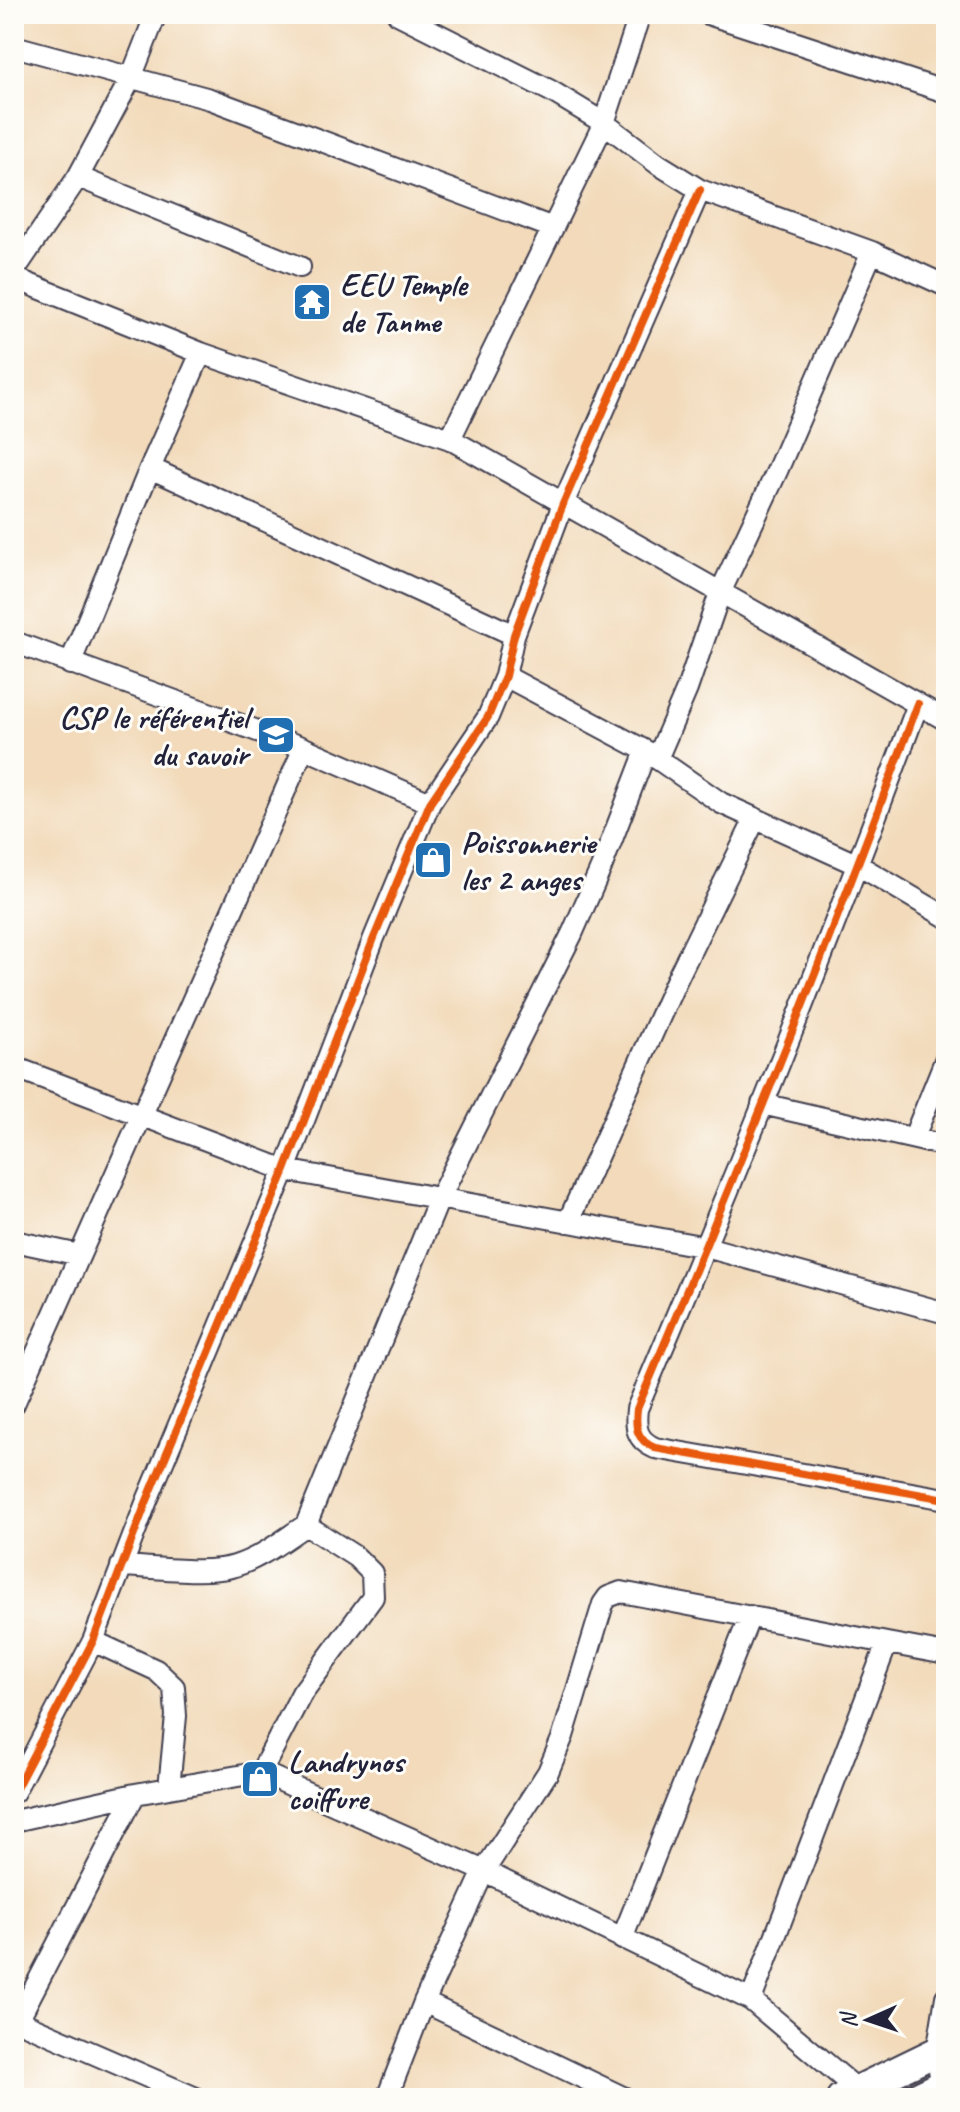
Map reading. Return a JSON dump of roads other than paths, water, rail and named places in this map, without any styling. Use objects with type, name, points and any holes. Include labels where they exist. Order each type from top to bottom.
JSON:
[{"type":"main road","points":[[855,2095],[941,2050]]},
{"type":"main road","points":[[915,2098],[944,2085]]},
{"type":"street","points":[[14,271],[78,177],[131,78],[156,14]]},
{"type":"street","points":[[398,14],[551,91],[604,123],[658,164],[700,190],[872,252],[946,286]]},
{"type":"street","points":[[450,439],[604,123],[640,14]]},
{"type":"street","points":[[708,14],[945,89]]},
{"type":"street","points":[[14,46],[210,99],[553,228]]},
{"type":"street","points":[[78,177],[300,267]]},
{"type":"street","points":[[14,1792],[93,1641],[285,1170],[374,938],[430,803],[488,717],[505,676],[514,635],[563,504],[700,190]]},
{"type":"street","points":[[121,1566],[232,1568],[261,1556],[306,1525],[439,1199],[572,934],[651,755],[687,689],[720,593],[872,252]]},
{"type":"street","points":[[14,278],[201,353],[450,439],[946,720]]},
{"type":"street","points":[[70,664],[201,353]]},
{"type":"street","points":[[150,468],[514,635]]},
{"type":"street","points":[[14,642],[304,748],[430,803]]},
{"type":"street","points":[[505,676],[651,755],[701,790],[755,819],[858,865],[946,917]]},
{"type":"street","points":[[918,704],[858,865],[706,1247],[637,1409],[635,1424],[645,1444],[655,1448],[946,1499]]},
{"type":"street","points":[[14,1404],[304,748]]},
{"type":"street","points":[[568,1222],[676,981],[755,819]]},
{"type":"street","points":[[914,1137],[946,1058]]},
{"type":"street","points":[[14,1067],[285,1170],[706,1247],[946,1313]]},
{"type":"street","points":[[762,1104],[946,1146]]},
{"type":"street","points":[[14,1241],[80,1255]]},
{"type":"street","points":[[261,1772],[302,1693],[373,1597],[372,1573],[356,1557],[306,1525]]},
{"type":"street","points":[[387,2098],[424,2002],[484,1871],[548,1772],[563,1736],[603,1604],[608,1597],[621,1592],[946,1654]]},
{"type":"street","points":[[622,1939],[750,1616]]},
{"type":"street","points":[[93,1641],[156,1670],[174,1687],[176,1716],[169,1788]]},
{"type":"street","points":[[751,2000],[887,1643]]},
{"type":"street","points":[[14,1821],[135,1794],[261,1772],[484,1871],[751,2000],[855,2095]]},
{"type":"street","points":[[135,1794],[16,2020],[196,2098]]},
{"type":"street","points":[[944,2085],[941,2050],[946,1997]]},
{"type":"street","points":[[424,2002],[625,2098]]},
{"type":"place","name":"EEU Temple de Tanme","points":[[312,302]]},
{"type":"place","name":"CSP le référentiel du savoir","points":[[276,735]]},
{"type":"place","name":"Poissonnerie les 2 anges","points":[[433,860]]},
{"type":"place","name":"Landrynos coiffure","points":[[260,1779]]}]
